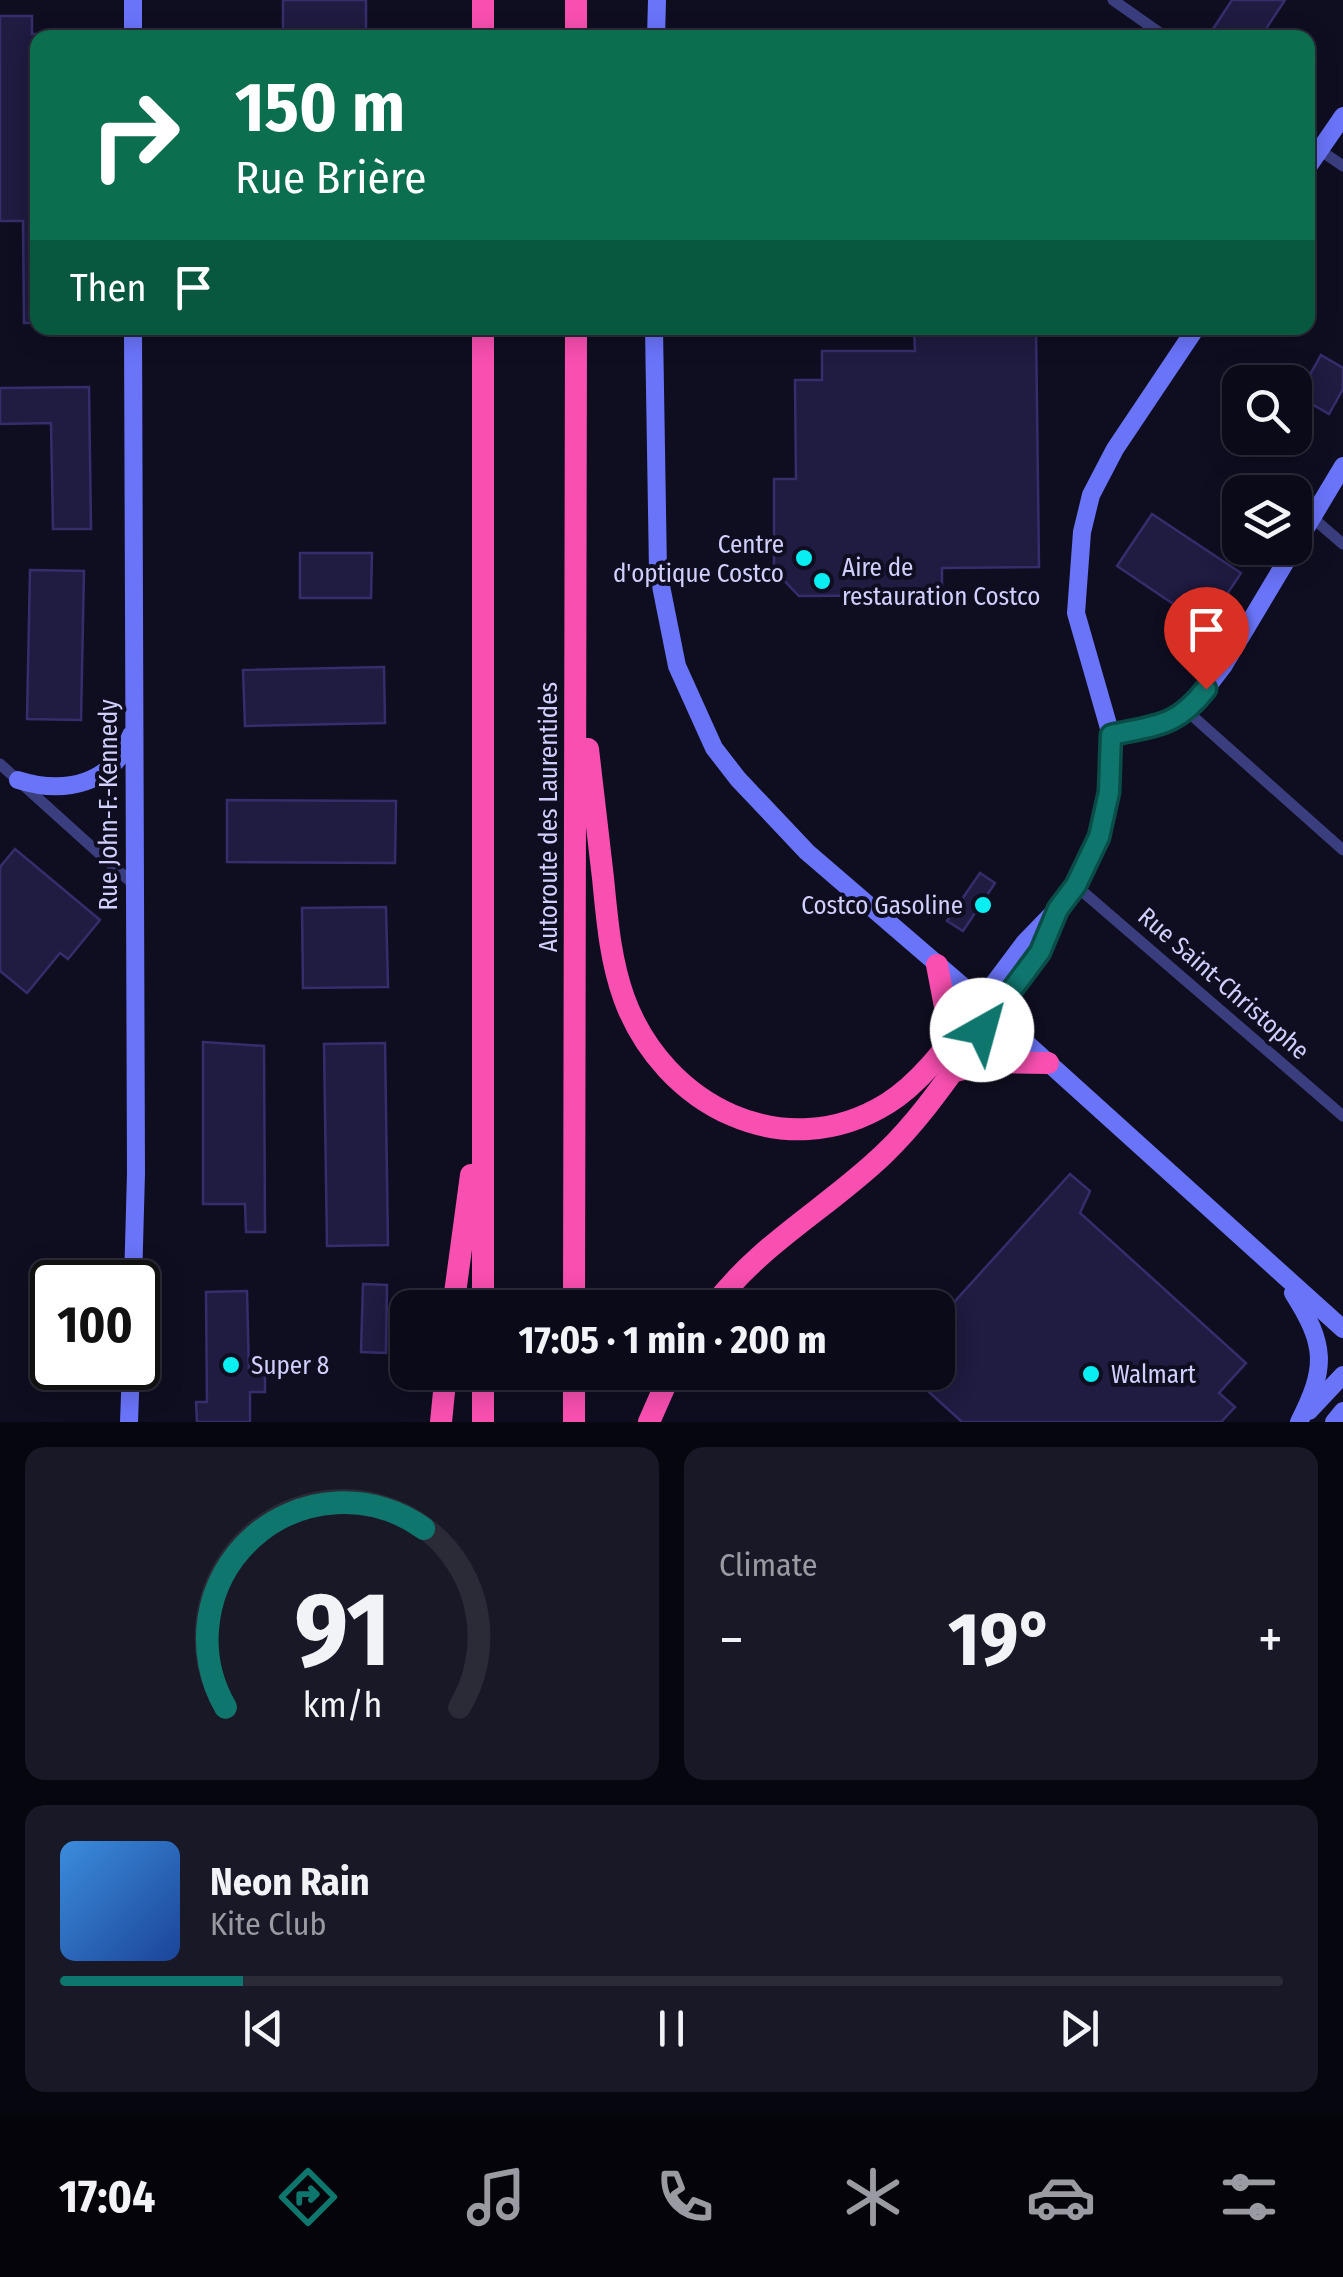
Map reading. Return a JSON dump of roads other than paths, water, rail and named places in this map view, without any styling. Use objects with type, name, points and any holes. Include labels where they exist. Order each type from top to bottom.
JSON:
[{"type":"highway","points":[[483,0],[483,30]]},
{"type":"highway","points":[[576,0],[576,30]]},
{"type":"highway","points":[[483,335],[483,1290]]},
{"type":"highway","name":"Autoroute des Laurentides","points":[[574,1290],[576,335]]},
{"type":"highway","points":[[576,644],[614,960],[622,994],[636,1026],[662,1067],[695,1096],[728,1114],[769,1126],[806,1128],[845,1122],[878,1108],[916,1080],[946,1044],[987,1008]]},
{"type":"highway","points":[[937,965],[947,1018],[946,1044]]},
{"type":"highway","points":[[725,1290],[767,1247],[886,1152],[954,1071],[987,1008]]},
{"type":"highway","points":[[954,1071],[996,1062],[1048,1064]]},
{"type":"highway","points":[[455,1290],[483,1083]]},
{"type":"highway","points":[[441,1422],[444,1390]]},
{"type":"highway","points":[[482,1390],[482,1422]]},
{"type":"highway","points":[[574,1390],[574,1422]]},
{"type":"highway","points":[[649,1422],[664,1390]]},
{"type":"street","points":[[133,0],[133,30]]},
{"type":"street","points":[[656,30],[657,0]]},
{"type":"street","points":[[1113,0],[1156,30]]},
{"type":"street","points":[[1315,148],[1343,116]]},
{"type":"street","points":[[1315,155],[1343,166]]},
{"type":"street","name":"Rue John-F.-Kennedy","points":[[133,335],[134,1260]]},
{"type":"street","points":[[654,335],[658,571],[677,666],[714,748],[807,852],[987,1008],[1343,1329]]},
{"type":"street","points":[[987,1008],[1025,942],[1076,885],[1099,837],[1109,792],[1111,735],[1076,613],[1082,532],[1091,495],[1116,449],[1191,335]]},
{"type":"street","points":[[1111,735],[1169,722],[1188,712],[1224,666],[1343,466]]},
{"type":"street","points":[[1314,519],[1343,544]]},
{"type":"street","points":[[1188,712],[1343,850]]},
{"type":"street","points":[[18,780],[58,787],[98,778],[114,764],[133,730]]},
{"type":"street","points":[[0,764],[133,884]]},
{"type":"street","name":"Rue Saint-Christophe","points":[[1076,885],[1343,1116]]},
{"type":"street","points":[[1283,1275],[1318,1340],[1318,1374],[1299,1422]]},
{"type":"street","points":[[1299,1422],[1343,1375]]},
{"type":"street","points":[[129,1422],[130,1390]]},
{"type":"street","points":[[1334,1422],[1343,1411]]},
{"type":"place","name":"Centre d'optique Costco","points":[[804,558]]},
{"type":"place","name":"Aire de restauration Costco","points":[[822,581]]},
{"type":"place","name":"Costco Gasoline","points":[[983,905]]},
{"type":"place","name":"Super 8","points":[[231,1365]]},
{"type":"place","name":"Walmart","points":[[1091,1374]]}]
